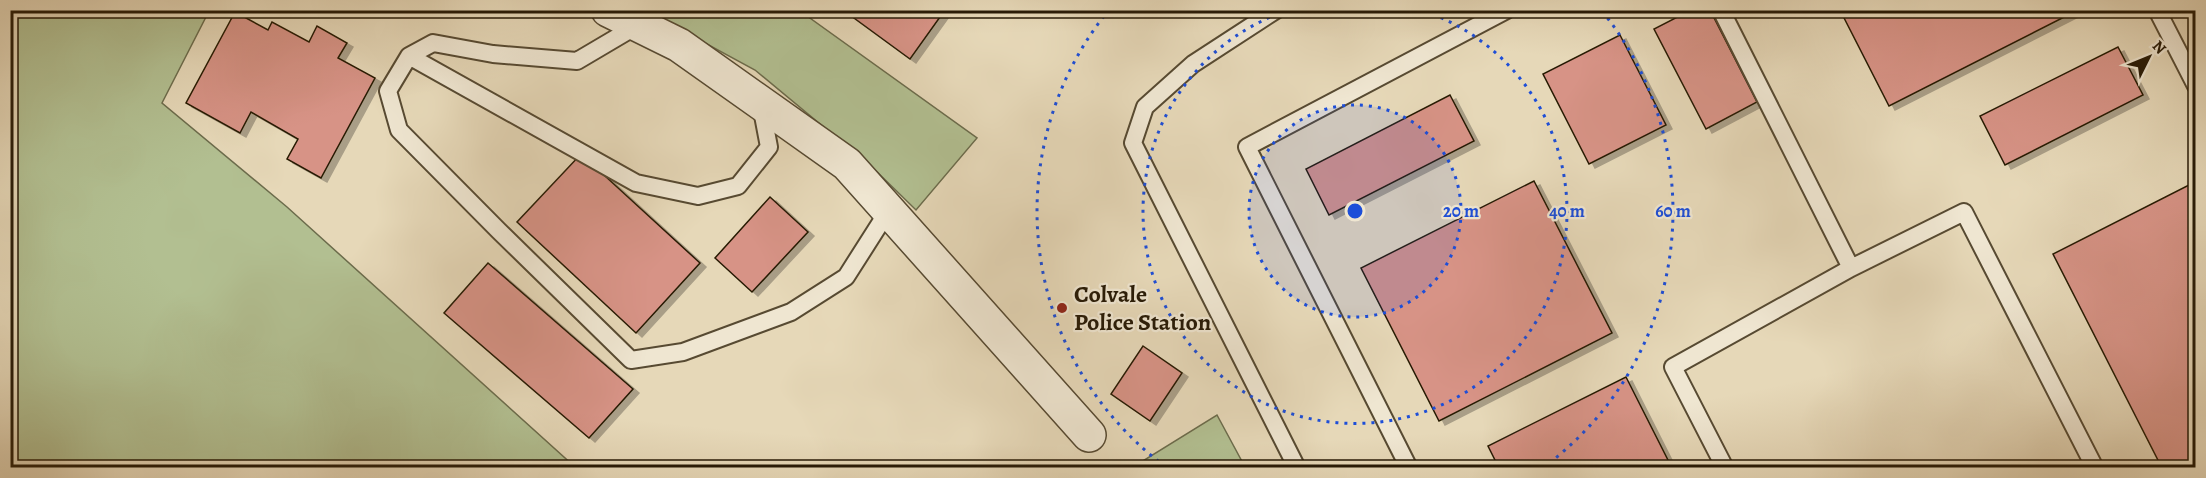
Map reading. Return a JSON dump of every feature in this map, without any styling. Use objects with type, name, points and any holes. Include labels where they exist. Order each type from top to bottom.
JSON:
[{"type":"street","points":[[608,10],[679,45],[847,164],[1089,435]]},
{"type":"lane","points":[[1276,10],[1193,64],[1145,107],[1133,143],[1297,468]]},
{"type":"lane","points":[[1409,468],[1247,147],[1507,10]]},
{"type":"lane","points":[[1721,10],[1851,268]]},
{"type":"lane","points":[[2157,10],[2196,86]]},
{"type":"lane","points":[[638,25],[577,60],[492,54],[432,43],[409,56],[388,91],[399,130],[631,360],[683,351],[791,312],[846,277],[888,211]]},
{"type":"lane","points":[[409,56],[636,183],[698,196],[738,186],[768,147],[761,104]]},
{"type":"lane","points":[[1725,468],[1673,367],[1851,268],[1964,212],[2095,468]]},
{"type":"green space","points":[[10,11],[209,11],[162,103],[287,207],[575,467],[11,467]]},
{"type":"green space","points":[[646,11],[800,11],[977,138],[916,210],[873,168],[755,70]]},
{"type":"green space","points":[[1217,415],[1245,467],[1133,467]]},
{"type":"building","points":[[843,10],[945,10],[910,59]]},
{"type":"building","points":[[1691,10],[1710,10],[1757,102],[1706,129],[1654,29]]},
{"type":"building","points":[[1840,10],[2078,10],[1889,106]]},
{"type":"building","points":[[235,12],[268,30],[272,22],[309,42],[317,26],[347,43],[338,58],[375,78],[321,178],[287,159],[298,139],[251,112],[240,133],[186,103]]},
{"type":"building","points":[[1620,35],[1666,125],[1589,164],[1543,74]]},
{"type":"building","points":[[2118,47],[2143,95],[2005,165],[1980,116]]},
{"type":"building","points":[[1450,95],[1474,141],[1329,215],[1306,169]]},
{"type":"building","points":[[581,154],[700,263],[636,333],[517,222]]},
{"type":"building","points":[[1534,181],[1612,333],[1439,421],[1361,268]]},
{"type":"building","points":[[2189,185],[2196,197],[2196,468],[2162,468],[2053,254]]},
{"type":"building","points":[[770,197],[808,232],[752,292],[715,258]]},
{"type":"building","points":[[488,263],[633,389],[589,438],[444,313]]},
{"type":"building","points":[[1143,346],[1182,373],[1150,421],[1111,394]]},
{"type":"building","points":[[1626,377],[1672,468],[1499,468],[1488,446]]},
{"type":"place","name":"Colvale Police Station","points":[[1062,308]]}]
